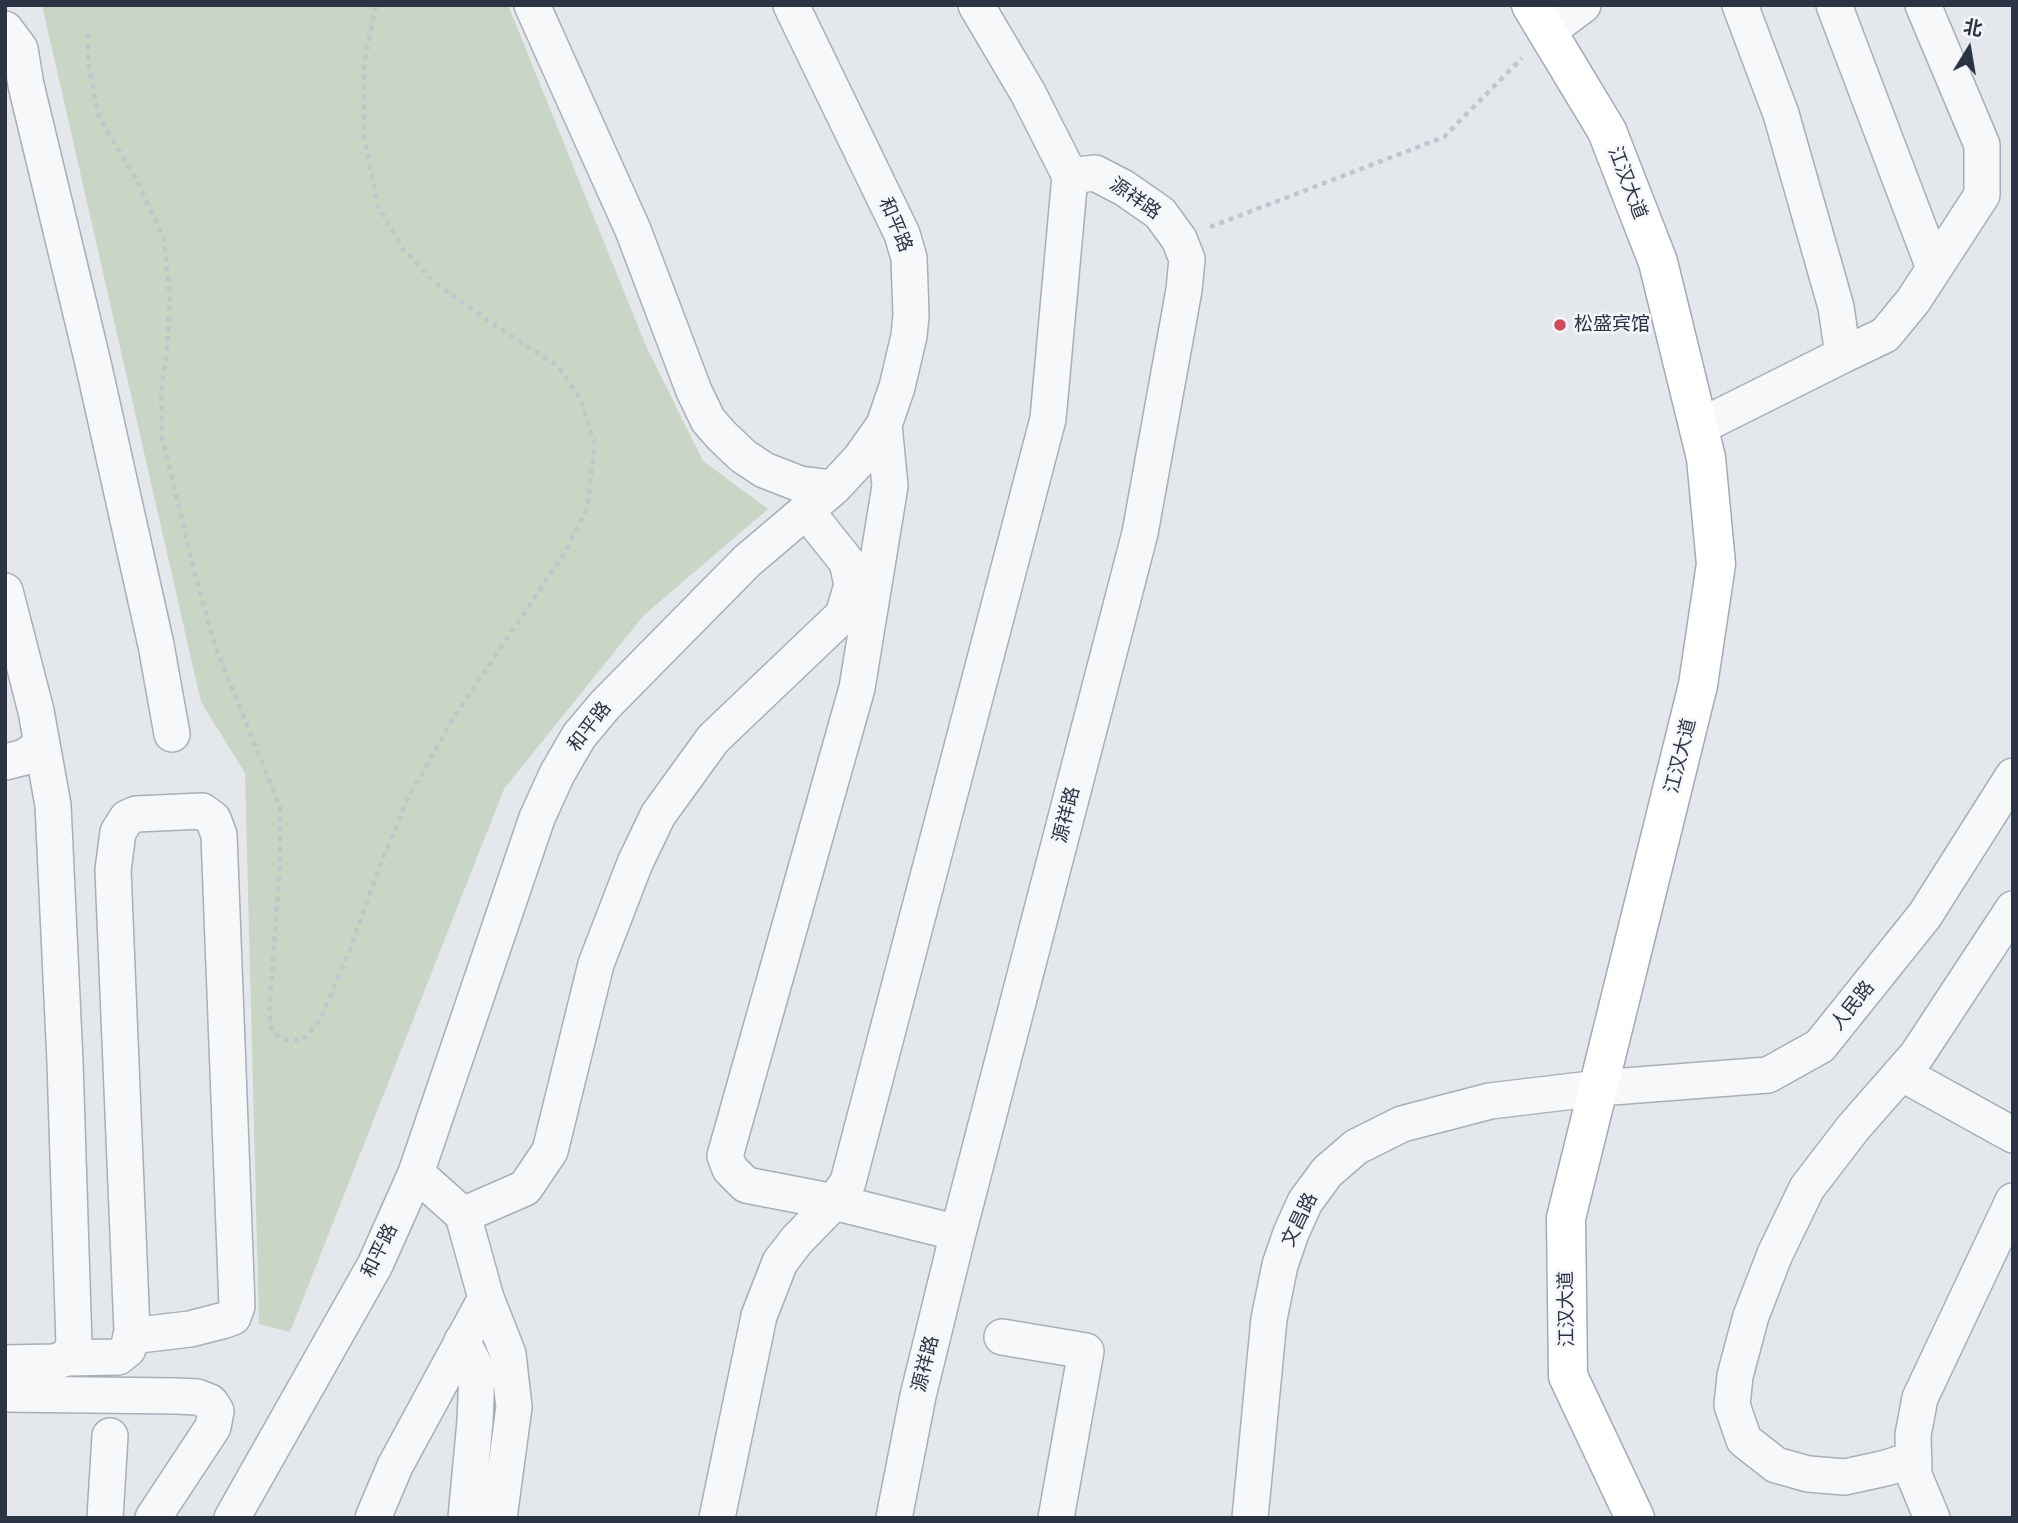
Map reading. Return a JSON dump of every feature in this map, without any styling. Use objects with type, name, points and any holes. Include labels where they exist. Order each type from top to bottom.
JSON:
[{"type":"main road","name":"江汉大道","points":[[1539,19],[1607,131],[1658,262],[1706,458],[1716,564],[1698,685],[1566,1218],[1568,1376],[1635,1518]]},
{"type":"street","points":[[532,5],[633,230],[694,391],[708,420],[743,456],[764,470],[800,484],[833,488]]},
{"type":"street","name":"和平路","points":[[232,1518],[375,1265],[416,1173],[537,818],[557,774],[579,736],[605,705],[747,561],[833,488],[860,459],[884,425],[897,387],[909,337],[909,258],[902,234],[791,5]]},
{"type":"street","points":[[717,1518],[759,1316],[780,1262],[834,1202],[848,1182],[1048,419],[1070,176],[1028,93],[976,5]]},
{"type":"street","points":[[1539,19],[1583,5]]},
{"type":"street","points":[[1834,5],[1934,268]]},
{"type":"street","points":[[1699,427],[1885,335],[1913,301],[1982,195],[1982,145],[1923,5]]},
{"type":"street","points":[[1744,7],[1781,114],[1836,307],[1843,355]]},
{"type":"street","points":[[5,29],[20,50],[156,645],[172,734]]},
{"type":"street","name":"源祥路","points":[[894,1518],[918,1396],[958,1233],[1140,533],[1184,290],[1187,259],[1179,239],[1160,213],[1124,188],[1095,173],[1070,176]]},
{"type":"street","points":[[884,425],[890,486],[857,688],[725,1156],[730,1169],[746,1185],[834,1202],[958,1233]]},
{"type":"street","points":[[463,1215],[525,1188],[550,1151],[596,964],[635,863],[657,815],[713,739],[843,615],[852,585],[846,562],[807,512]]},
{"type":"street","points":[[5,591],[24,663],[53,805],[74,1345],[67,1358]]},
{"type":"street","points":[[5,762],[25,757],[41,745]]},
{"type":"street","name":"人民路","points":[[1599,1088],[1768,1075],[1820,1046],[1925,915],[2013,776]]},
{"type":"street","points":[[6,1388],[54,1362],[67,1358],[118,1357],[128,1349],[131,1336],[113,870],[115,847],[118,832],[127,818],[136,814],[202,811],[213,819],[219,835],[237,1307],[233,1317],[225,1321],[191,1329],[131,1336]]},
{"type":"street","points":[[1914,1459],[1845,1477],[1808,1474],[1776,1465],[1744,1440],[1731,1405],[1735,1376],[1751,1316],[1775,1254],[1807,1188],[1853,1128],[1917,1055],[2013,909]]},
{"type":"street","points":[[1901,1073],[2013,1135]]},
{"type":"street","name":"文昌路","points":[[1250,1518],[1269,1319],[1280,1265],[1305,1202],[1327,1172],[1356,1147],[1402,1124],[1490,1101],[1599,1088]]},
{"type":"street","points":[[416,1173],[463,1215],[486,1298],[508,1354],[514,1408],[499,1518]]},
{"type":"street","points":[[1932,1518],[1914,1475],[1913,1435],[1920,1398],[2013,1201]]},
{"type":"street","points":[[373,1518],[395,1466],[486,1298]]},
{"type":"street","points":[[1002,1337],[1086,1351],[1056,1518]]},
{"type":"street","points":[[462,1341],[477,1370],[466,1518]]},
{"type":"street","points":[[6,1388],[197,1397],[210,1402],[216,1411],[213,1427],[153,1518]]},
{"type":"street","points":[[105,1518],[110,1436]]},
{"type":"path","points":[[88,34],[88,62],[99,117],[136,179],[164,239],[170,298],[161,393],[162,437],[215,646],[280,807],[280,864],[269,1014],[272,1032],[285,1040],[303,1040],[320,1020],[408,798],[454,717],[566,551],[587,508],[594,446],[580,398],[558,366],[433,281],[402,248],[378,206],[364,137],[364,65],[376,5]]},
{"type":"path","points":[[1179,239],[1444,137],[1539,19]]},
{"type":"green space","points":[[42,5],[508,5],[646,346],[703,461],[768,509],[644,615],[504,789],[290,1332],[259,1324],[245,773],[201,702]]},
{"type":"place","name":"松盛宾馆","points":[[1560,325]]}]
